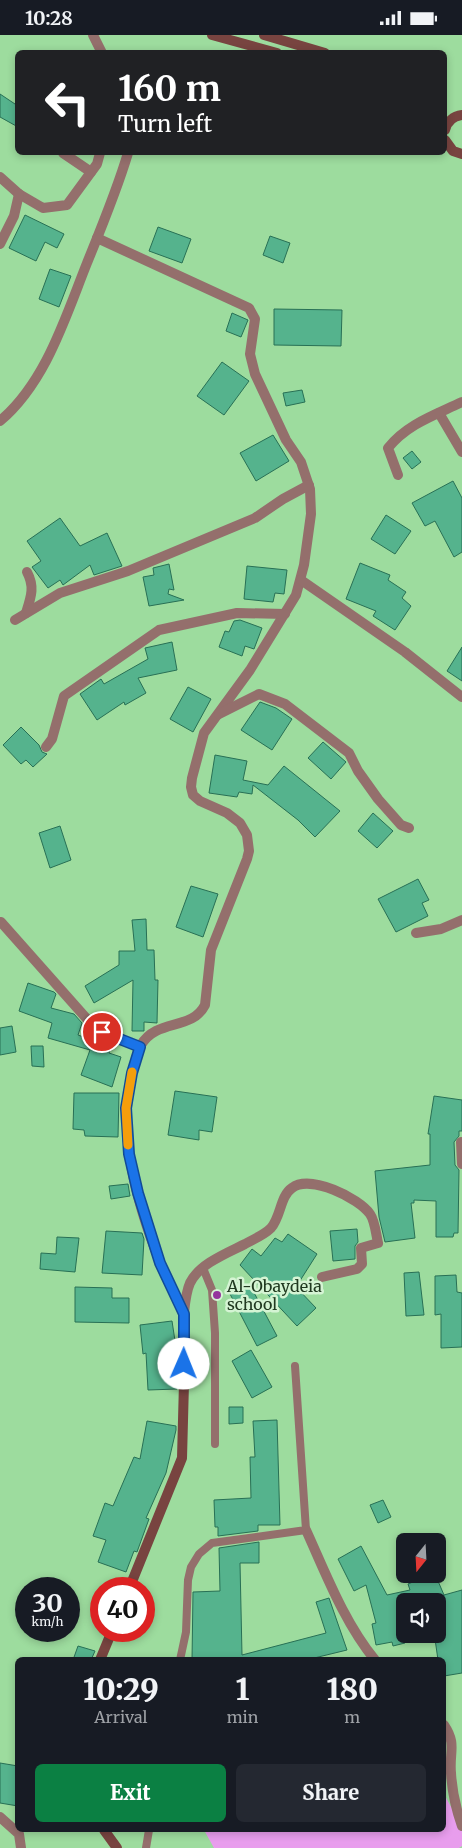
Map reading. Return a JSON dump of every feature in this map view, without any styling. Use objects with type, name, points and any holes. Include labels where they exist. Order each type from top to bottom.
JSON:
[{"type":"street","points":[[212,35],[266,50]]},
{"type":"street","points":[[264,35],[315,50]]},
{"type":"street","points":[[94,37],[96,50]]},
{"type":"street","points":[[94,37],[100,50]]},
{"type":"street","points":[[447,126],[454,115]]},
{"type":"street","points":[[447,144],[461,156]]},
{"type":"street","points":[[66,155],[91,172]]},
{"type":"street","points":[[0,177],[19,194],[43,208],[67,205],[97,163],[99,155]]},
{"type":"street","points":[[0,421],[13,410],[38,375],[53,346],[119,184],[127,155]]},
{"type":"street","points":[[0,245],[14,217],[19,194]]},
{"type":"street","points":[[97,238],[249,308],[255,319],[250,354],[255,374],[286,440],[301,462],[309,485],[311,514],[301,580],[296,595],[250,670],[204,733],[191,787],[193,795],[200,801],[227,813],[240,823],[247,835],[249,851],[212,950],[207,996],[201,1013],[190,1019],[156,1030],[148,1035],[140,1047],[132,1073],[126,1108],[129,1154],[138,1193],[160,1263],[184,1314]]},
{"type":"street","points":[[398,475],[388,448],[409,427],[462,402]]},
{"type":"street","points":[[439,413],[462,452]]},
{"type":"street","points":[[15,620],[60,593],[128,571],[255,518],[283,499],[309,485]]},
{"type":"street","points":[[26,613],[33,592],[31,580],[27,572]]},
{"type":"street","points":[[301,580],[405,652],[462,697]]},
{"type":"street","points":[[46,747],[52,739],[60,698],[160,630],[237,613],[285,614]]},
{"type":"street","points":[[217,715],[259,694],[285,704],[349,753],[358,771],[378,799],[401,825],[409,828]]},
{"type":"street","points":[[416,933],[441,929],[462,920]]},
{"type":"street","points":[[1,922],[102,1032],[140,1047]]},
{"type":"street","points":[[461,1142],[462,1164]]},
{"type":"street","points":[[134,1577],[182,1458],[184,1314],[190,1283],[203,1268],[272,1227],[287,1193],[292,1187],[311,1184],[346,1195],[361,1204],[371,1216],[378,1243],[360,1248],[362,1264],[357,1269],[322,1277]]},
{"type":"street","points":[[306,1530],[349,1621],[374,1657]]},
{"type":"street","points":[[101,1657],[107,1642]]},
{"type":"street","points":[[446,1728],[450,1734],[453,1747],[451,1770],[454,1798],[462,1826]]},
{"type":"street","points":[[0,1817],[15,1830]]},
{"type":"street","points":[[17,1832],[19,1834],[21,1848]]},
{"type":"street","points":[[105,1832],[117,1848]]},
{"type":"lane","points":[[203,1268],[212,1290],[215,1333],[215,1444]]},
{"type":"lane","points":[[181,1657],[186,1632],[188,1580],[191,1567],[198,1554],[212,1543],[306,1530],[295,1366]]},
{"type":"lane","points":[[146,1848],[149,1832]]},
{"type":"shaded area","points":[[446,1798],[462,1827],[462,1846],[459,1848],[214,1848],[205,1832],[446,1832]]},
{"type":"building","points":[[0,94],[15,104],[15,125],[0,117]]},
{"type":"building","points":[[25,215],[64,234],[57,248],[45,242],[36,261],[9,248]]},
{"type":"building","points":[[158,227],[191,239],[182,263],[149,251]]},
{"type":"building","points":[[270,236],[290,243],[283,263],[263,255]]},
{"type":"building","points":[[50,269],[71,276],[59,307],[39,299]]},
{"type":"building","points":[[274,309],[342,310],[341,346],[274,345]]},
{"type":"building","points":[[232,313],[248,320],[241,337],[226,331]]},
{"type":"building","points":[[222,362],[249,381],[224,415],[197,396]]},
{"type":"building","points":[[302,390],[305,402],[286,406],[283,393]]},
{"type":"building","points":[[273,435],[289,461],[256,481],[240,453]]},
{"type":"building","points":[[412,451],[421,462],[412,469],[403,458]]},
{"type":"building","points":[[453,481],[462,498],[462,552],[454,557],[435,521],[425,526],[412,503]]},
{"type":"building","points":[[386,515],[411,531],[395,554],[371,539]]},
{"type":"building","points":[[60,518],[80,546],[107,533],[122,566],[94,575],[90,565],[63,585],[60,580],[48,588],[32,567],[41,561],[27,541]]},
{"type":"building","points":[[360,563],[390,575],[388,580],[406,592],[402,598],[411,606],[395,630],[373,616],[376,611],[346,599]]},
{"type":"building","points":[[169,564],[174,590],[169,589],[168,594],[184,600],[149,606],[143,577],[154,575],[153,568]]},
{"type":"building","points":[[247,566],[287,570],[284,594],[275,593],[273,602],[244,599]]},
{"type":"building","points":[[240,620],[262,628],[254,649],[245,646],[242,656],[219,647],[225,631],[229,632],[234,621]]},
{"type":"building","points":[[172,642],[177,670],[138,678],[146,693],[125,705],[124,702],[97,720],[80,694],[101,679],[104,684],[148,659],[145,648]]},
{"type":"building","points":[[462,647],[462,681],[447,671]]},
{"type":"building","points":[[188,687],[211,699],[193,732],[170,719]]},
{"type":"building","points":[[260,702],[276,708],[292,719],[272,750],[241,730]]},
{"type":"building","points":[[21,727],[39,745],[42,752],[47,754],[33,767],[26,760],[21,764],[3,745]]},
{"type":"building","points":[[323,742],[346,762],[331,779],[308,758]]},
{"type":"building","points":[[215,755],[247,761],[243,780],[268,785],[284,766],[340,811],[315,837],[298,820],[253,785],[252,794],[239,792],[237,797],[209,793]]},
{"type":"building","points":[[373,813],[393,831],[377,848],[358,831]]},
{"type":"building","points":[[60,826],[71,860],[50,868],[39,833]]},
{"type":"building","points":[[418,879],[429,900],[422,903],[428,916],[396,932],[378,899]]},
{"type":"building","points":[[191,886],[218,894],[203,937],[176,927]]},
{"type":"building","points":[[146,919],[147,950],[154,950],[155,980],[158,980],[157,1023],[144,1022],[144,1031],[132,1031],[133,980],[94,1003],[85,986],[119,965],[119,951],[135,951],[132,920]]},
{"type":"building","points":[[28,983],[56,994],[51,1008],[74,1014],[82,1023],[78,1035],[111,1047],[109,1053],[121,1057],[112,1087],[81,1075],[90,1050],[48,1038],[52,1023],[19,1011]]},
{"type":"building","points":[[12,1026],[16,1052],[0,1055],[0,1028]]},
{"type":"building","points":[[31,1046],[43,1046],[44,1067],[32,1066]]},
{"type":"building","points":[[175,1091],[217,1097],[212,1132],[199,1130],[199,1140],[168,1135]]},
{"type":"building","points":[[74,1093],[119,1093],[118,1137],[85,1136],[84,1130],[73,1129]]},
{"type":"building","points":[[434,1096],[462,1100],[462,1131],[459,1131],[459,1136],[454,1142],[455,1165],[459,1170],[458,1233],[454,1233],[453,1237],[436,1237],[436,1201],[414,1200],[414,1203],[411,1203],[415,1238],[385,1242],[379,1217],[375,1171],[430,1165],[430,1134],[428,1134]]},
{"type":"building","points":[[128,1184],[130,1196],[111,1199],[109,1186]]},
{"type":"building","points":[[357,1229],[358,1242],[355,1246],[355,1259],[333,1261],[330,1231]]},
{"type":"building","points":[[106,1231],[142,1233],[144,1239],[142,1275],[102,1273]]},
{"type":"building","points":[[288,1234],[317,1254],[296,1287],[316,1308],[297,1326],[240,1265],[252,1249],[261,1256],[275,1238],[282,1242]]},
{"type":"building","points":[[57,1237],[79,1238],[75,1272],[40,1269],[41,1253],[56,1254]]},
{"type":"building","points":[[419,1272],[424,1315],[406,1316],[404,1273]]},
{"type":"building","points":[[456,1275],[457,1292],[462,1293],[462,1347],[441,1348],[441,1314],[435,1315],[435,1276]]},
{"type":"building","points":[[250,1285],[277,1336],[257,1346],[230,1294]]},
{"type":"building","points":[[75,1287],[112,1288],[112,1298],[129,1298],[129,1323],[75,1322]]},
{"type":"building","points":[[172,1321],[177,1354],[177,1389],[148,1390],[146,1353],[143,1354],[140,1325]]},
{"type":"building","points":[[251,1350],[272,1387],[252,1398],[232,1361]]},
{"type":"building","points":[[229,1407],[243,1407],[243,1423],[229,1424]]},
{"type":"building","points":[[277,1420],[280,1525],[258,1525],[258,1531],[218,1536],[218,1527],[215,1527],[214,1500],[251,1498],[250,1457],[255,1457],[253,1421]]},
{"type":"building","points":[[147,1421],[176,1426],[176,1430],[166,1473],[146,1518],[149,1519],[137,1552],[134,1551],[126,1572],[98,1562],[106,1540],[93,1536],[105,1503],[113,1506],[134,1457],[140,1459]]},
{"type":"building","points":[[383,1500],[391,1517],[378,1523],[370,1505]]},
{"type":"building","points":[[259,1542],[259,1563],[240,1563],[242,1655],[326,1633],[316,1602],[329,1598],[347,1650],[318,1657],[192,1657],[193,1592],[220,1591],[219,1548]]},
{"type":"building","points":[[361,1546],[387,1595],[396,1593],[396,1643],[405,1643],[393,1646],[392,1642],[376,1645],[372,1624],[376,1623],[366,1585],[354,1591],[338,1559]]},
{"type":"building","points":[[410,1583],[439,1583],[443,1593],[396,1593],[410,1590],[408,1584]]},
{"type":"building","points":[[462,1590],[462,1673],[446,1676],[446,1657],[438,1657],[436,1643],[446,1643],[446,1594]]},
{"type":"building","points":[[78,1646],[95,1651],[92,1657],[74,1657]]},
{"type":"building","points":[[0,1763],[15,1766],[15,1806],[0,1803]]},
{"type":"slow traffic","points":[[128,1145],[126,1108],[132,1072]]},
{"type":"place","name":"Al-Obaydeia school","points":[[217,1295]]},
{"type":"route","points":[[102,1032],[140,1047],[132,1073],[126,1108],[129,1154],[138,1193],[160,1263],[184,1314],[184,1364]]}]
